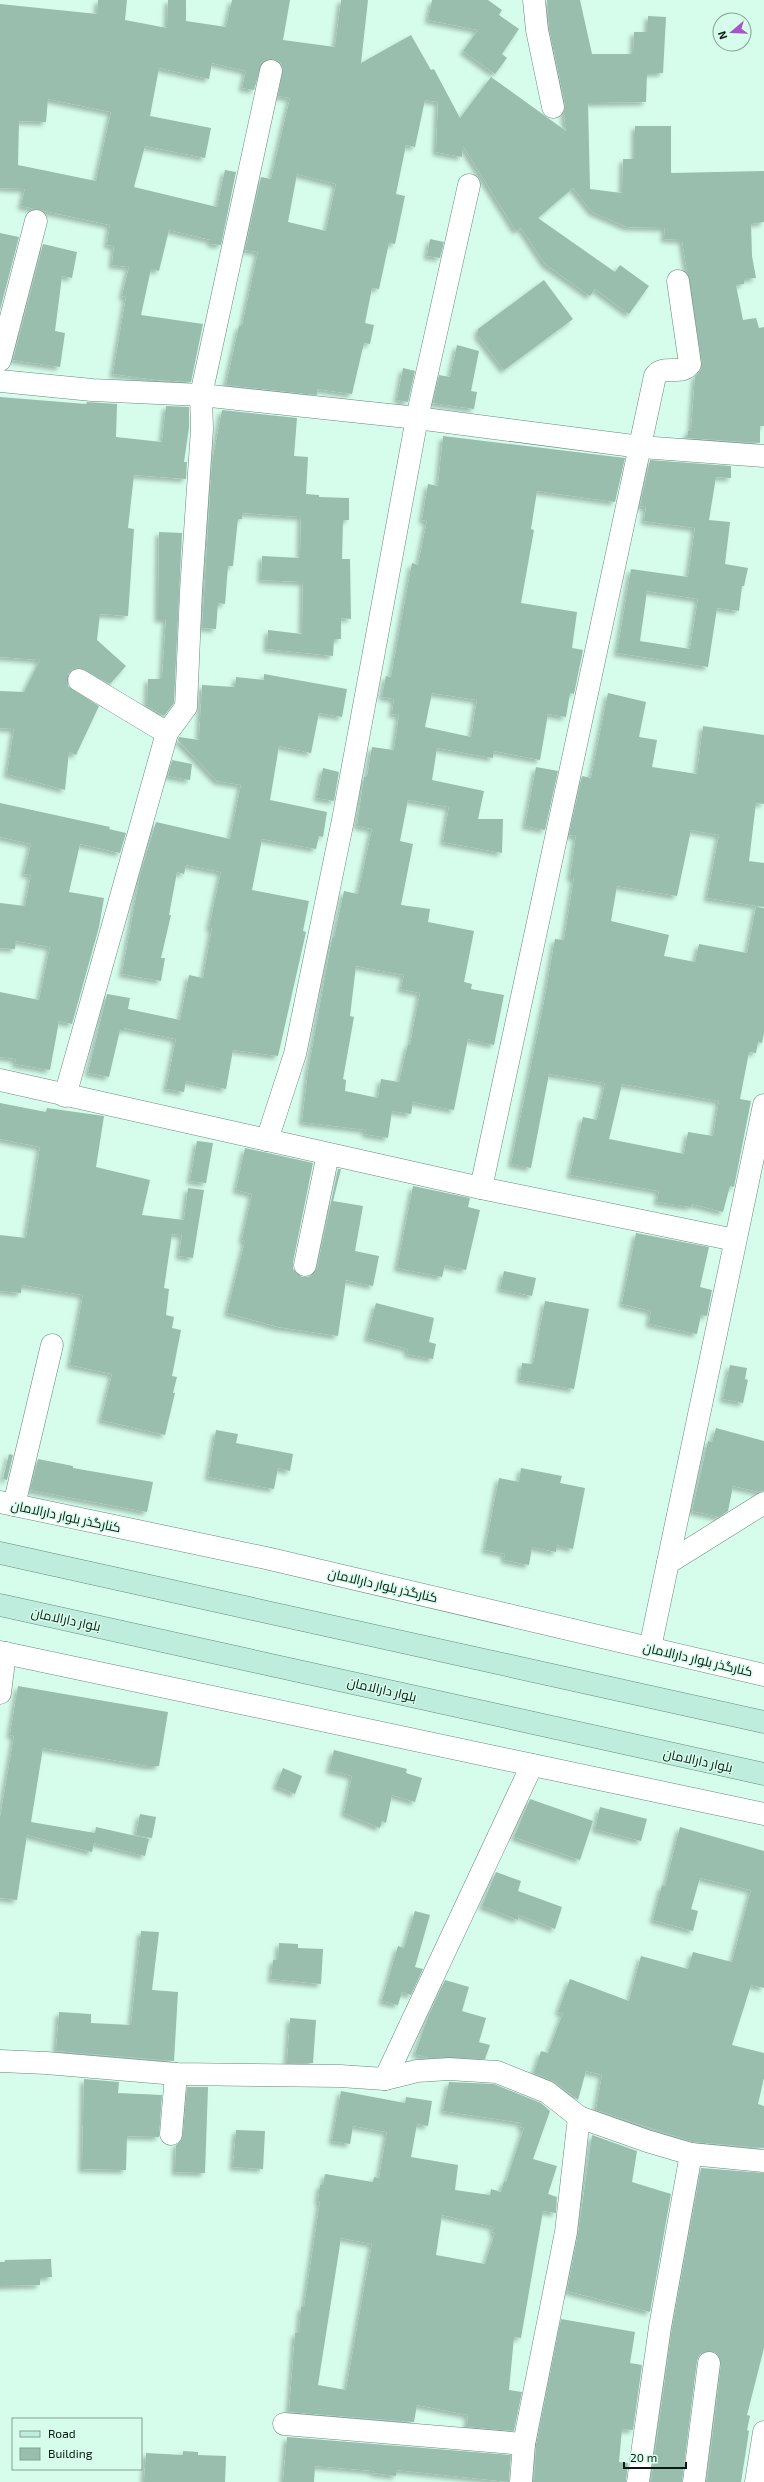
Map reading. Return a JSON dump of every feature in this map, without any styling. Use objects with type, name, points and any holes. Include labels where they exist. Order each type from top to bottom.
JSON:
[{"type":"main road","points":[[0,1553],[764,1722]]},
{"type":"main road","name":"بلوار دارالامان","points":[[0,1605],[764,1774]]},
{"type":"street","points":[[534,0],[537,30],[552,107]]},
{"type":"street","points":[[65,1096],[167,733],[186,707],[191,591],[202,429],[201,395],[271,71]]},
{"type":"street","points":[[267,1140],[295,1054],[343,820],[417,418],[469,185]]},
{"type":"street","points":[[0,360],[36,221]]},
{"type":"street","points":[[480,1188],[641,447],[655,376],[662,371],[684,370],[690,364],[678,281]]},
{"type":"street","points":[[0,381],[92,390],[201,395],[417,418],[641,447],[764,456]]},
{"type":"street","points":[[79,680],[167,733]]},
{"type":"street","points":[[0,1080],[65,1096],[480,1188],[735,1240]]},
{"type":"street","points":[[650,1648],[764,1105]]},
{"type":"street","points":[[305,1265],[328,1154]]},
{"type":"street","points":[[7,1504],[52,1345]]},
{"type":"street","points":[[668,1563],[764,1503]]},
{"type":"street","name":"کنارگذر بلوار دارالامان","points":[[7,1504],[266,1558],[764,1675]]},
{"type":"street","points":[[0,1693],[2,1653],[764,1814]]},
{"type":"street","points":[[385,2079],[532,1765]]},
{"type":"street","points":[[0,2061],[46,2063],[176,2074],[340,2076],[385,2079],[417,2071],[443,2070],[497,2072],[547,2092],[579,2117],[647,2142],[690,2154],[764,2161]]},
{"type":"street","points":[[171,2134],[176,2074]]},
{"type":"street","points":[[521,2482],[524,2444],[566,2232],[579,2117]]},
{"type":"street","points":[[638,2482],[660,2326],[690,2154]]},
{"type":"street","points":[[694,2482],[709,2362]]},
{"type":"street","points":[[284,2424],[524,2444]]},
{"type":"street","points":[[756,2482],[764,2432]]},
{"type":"building","points":[[98,0],[127,0],[125,20],[167,28],[168,0],[186,0],[186,21],[226,27],[232,0],[290,0],[283,40],[335,47],[341,0],[368,0],[361,63],[411,35],[431,70],[434,69],[460,118],[491,77],[566,131],[564,113],[565,104],[549,28],[547,0],[580,0],[592,54],[633,54],[634,32],[648,32],[648,16],[666,17],[663,73],[647,73],[646,102],[588,103],[590,189],[622,193],[623,159],[635,159],[635,126],[671,126],[671,173],[764,171],[764,222],[751,224],[752,256],[756,278],[744,279],[744,284],[736,285],[743,320],[756,318],[759,328],[764,327],[764,426],[760,426],[760,443],[687,438],[688,431],[691,431],[695,377],[702,368],[702,363],[682,240],[664,239],[665,228],[627,227],[592,212],[573,188],[538,218],[615,272],[620,265],[649,286],[629,314],[595,289],[590,296],[545,264],[521,228],[516,231],[463,146],[462,157],[436,152],[438,102],[425,100],[415,147],[406,145],[396,194],[405,196],[395,244],[389,243],[379,289],[372,288],[365,323],[374,325],[370,344],[364,343],[352,394],[317,389],[317,395],[226,385],[239,326],[242,326],[258,252],[245,250],[261,177],[271,179],[290,98],[278,96],[283,68],[280,62],[273,59],[262,63],[254,90],[242,88],[246,71],[212,63],[209,79],[159,68],[150,116],[211,128],[205,158],[145,146],[134,187],[217,207],[225,170],[236,172],[221,245],[211,244],[211,240],[169,230],[159,271],[151,269],[141,315],[203,324],[191,382],[157,380],[113,374],[126,297],[122,296],[129,267],[112,265],[114,246],[107,245],[110,225],[21,206],[25,189],[0,188],[0,4],[97,14]],"holes":[[[48,99],[111,112],[96,181],[18,165],[19,121],[46,122]],[[297,174],[336,184],[326,231],[288,222]]]},
{"type":"building","points":[[432,0],[488,0],[502,10],[499,15],[519,29],[502,54],[507,58],[495,74],[463,51],[478,30],[428,20]]},
{"type":"building","points":[[0,233],[19,237],[0,310]]},
{"type":"building","points":[[430,239],[444,242],[440,258],[427,256]]},
{"type":"building","points":[[43,244],[77,252],[72,278],[62,276],[55,331],[65,333],[60,367],[13,360]]},
{"type":"building","points":[[544,280],[573,319],[504,370],[478,336],[478,329]]},
{"type":"building","points":[[457,345],[479,351],[471,391],[477,392],[474,409],[433,403],[439,375],[450,377]]},
{"type":"building","points":[[403,368],[415,371],[408,402],[397,400]]},
{"type":"building","points":[[0,397],[86,404],[87,402],[117,404],[116,437],[162,442],[166,406],[189,407],[189,427],[184,462],[187,462],[186,479],[134,475],[128,528],[134,529],[128,616],[100,614],[97,640],[126,666],[110,684],[80,668],[73,669],[68,674],[68,686],[99,706],[76,755],[69,752],[65,790],[7,774],[14,729],[0,728],[0,691],[24,692],[40,660],[0,657]]},
{"type":"building","points":[[222,410],[297,418],[294,456],[308,457],[306,494],[319,495],[319,497],[349,498],[349,520],[343,520],[342,559],[350,559],[351,619],[341,618],[341,639],[334,639],[333,656],[267,649],[268,630],[302,634],[303,582],[261,580],[262,556],[300,558],[301,517],[243,513],[242,519],[238,519],[233,566],[228,566],[225,604],[218,603],[216,629],[202,628],[212,463]]},
{"type":"building","points":[[443,436],[625,458],[615,502],[537,491],[531,529],[534,530],[521,603],[577,612],[572,648],[583,650],[574,694],[570,693],[566,717],[548,714],[540,760],[494,751],[493,758],[437,748],[432,780],[484,791],[478,819],[503,819],[502,853],[443,842],[449,807],[408,800],[400,841],[413,844],[401,905],[430,909],[428,922],[474,931],[464,982],[472,984],[471,989],[504,995],[494,1045],[468,1039],[454,1110],[413,1102],[411,1114],[392,1111],[388,1138],[365,1134],[366,1130],[302,1122],[308,1072],[332,938],[334,938],[344,891],[358,894],[372,829],[357,826],[364,777],[367,777],[372,747],[394,750],[399,715],[392,714],[394,699],[382,697],[386,676],[391,677],[412,563],[418,565],[427,521],[422,520],[428,484],[438,486]],"holes":[[[432,693],[477,700],[471,737],[425,727]],[[356,966],[404,975],[401,989],[420,993],[410,1045],[408,1044],[399,1082],[381,1079],[378,1098],[345,1091],[346,1080],[343,1079],[354,1017],[350,1016]]]},
{"type":"building","points":[[650,460],[731,466],[731,478],[716,477],[709,520],[730,522],[725,564],[748,568],[744,586],[742,586],[739,611],[717,608],[708,667],[617,653],[631,569],[688,577],[695,528],[644,521],[646,507],[640,506]],"holes":[[[647,591],[698,599],[690,649],[640,641]]]},
{"type":"building","points":[[159,532],[182,533],[174,703],[164,716],[147,706],[148,679],[162,679],[166,619],[158,619]]},
{"type":"building","points":[[264,674],[347,689],[342,717],[319,713],[311,753],[279,746],[270,800],[327,812],[323,837],[319,836],[316,849],[262,839],[252,890],[309,901],[303,931],[306,932],[278,1056],[233,1050],[226,1089],[186,1081],[184,1092],[166,1089],[176,1039],[124,1028],[124,1031],[120,1030],[109,1077],[88,1073],[107,994],[130,998],[128,1009],[180,1020],[189,975],[203,978],[212,928],[209,928],[221,872],[186,865],[184,874],[177,872],[169,915],[171,915],[161,958],[165,958],[161,981],[122,974],[140,875],[156,822],[230,839],[241,785],[217,781],[178,740],[179,737],[199,740],[202,685],[235,687],[236,677],[264,680]]},
{"type":"building","points":[[608,693],[646,702],[639,737],[657,740],[652,767],[697,774],[703,726],[764,735],[764,804],[756,803],[749,861],[764,863],[764,907],[707,898],[719,835],[691,830],[677,896],[617,886],[611,921],[669,935],[664,956],[695,962],[699,944],[747,953],[756,907],[764,908],[764,1033],[762,1043],[758,1042],[756,1053],[749,1052],[740,1099],[751,1101],[734,1187],[730,1186],[723,1212],[692,1204],[691,1207],[657,1202],[659,1191],[570,1175],[583,1117],[597,1120],[605,1083],[549,1074],[531,1168],[511,1164],[545,997],[555,939],[564,940],[574,878],[570,878],[576,836],[569,835],[582,776],[591,778]],"holes":[[[622,1084],[719,1101],[713,1136],[688,1132],[684,1154],[609,1139]]]},
{"type":"building","points":[[172,760],[192,764],[190,780],[168,776]]},
{"type":"building","points":[[536,767],[558,771],[545,830],[525,826]]},
{"type":"building","points":[[323,768],[339,772],[334,801],[317,798]]},
{"type":"building","points":[[0,803],[110,827],[109,829],[126,833],[120,853],[80,844],[69,892],[104,898],[99,927],[72,1024],[59,1021],[50,1070],[15,1064],[16,1059],[0,1057],[0,992],[39,1000],[50,947],[16,941],[15,949],[0,948],[0,903],[25,906],[31,875],[24,874],[31,844],[0,837]]},
{"type":"building","points":[[0,1103],[46,1112],[47,1108],[104,1116],[96,1167],[150,1180],[142,1215],[184,1220],[188,1188],[204,1190],[193,1258],[179,1256],[182,1235],[172,1234],[164,1288],[169,1289],[166,1315],[174,1317],[172,1328],[181,1330],[172,1376],[177,1377],[173,1393],[175,1393],[165,1435],[101,1420],[112,1374],[70,1365],[83,1295],[22,1285],[21,1293],[0,1291],[0,1235],[26,1238],[40,1147],[0,1139]]},
{"type":"building","points":[[197,1141],[213,1143],[206,1183],[190,1181]]},
{"type":"building","points":[[245,1148],[313,1163],[293,1262],[293,1269],[302,1277],[309,1277],[317,1268],[338,1169],[341,1169],[333,1201],[363,1206],[355,1251],[379,1256],[373,1286],[346,1280],[338,1336],[278,1327],[227,1313],[245,1241],[242,1240],[252,1194],[236,1190]]},
{"type":"building","points":[[413,1186],[470,1198],[468,1207],[480,1210],[466,1270],[445,1265],[442,1277],[397,1268]]},
{"type":"building","points":[[636,1233],[709,1247],[700,1287],[712,1290],[707,1316],[701,1315],[697,1334],[649,1324],[651,1311],[622,1304]]},
{"type":"building","points":[[504,1271],[536,1278],[532,1296],[500,1289]]},
{"type":"building","points":[[545,1301],[589,1309],[574,1389],[520,1380],[522,1363],[532,1364],[534,1360]]},
{"type":"building","points":[[376,1303],[434,1318],[429,1342],[436,1344],[433,1359],[407,1354],[408,1349],[367,1338]]},
{"type":"building","points":[[730,1365],[747,1368],[745,1379],[748,1380],[743,1403],[723,1399]]},
{"type":"building","points":[[716,1428],[764,1441],[764,1491],[759,1492],[733,1486],[728,1511],[719,1517],[692,1511],[708,1441],[712,1442]]},
{"type":"building","points":[[216,1430],[238,1434],[236,1443],[293,1454],[290,1471],[278,1468],[274,1489],[208,1477]]},
{"type":"building","points":[[9,1454],[13,1455],[7,1480],[3,1479]]},
{"type":"building","points":[[38,1459],[73,1466],[73,1468],[153,1482],[147,1512],[30,1490]]},
{"type":"building","points":[[521,1468],[562,1476],[560,1483],[585,1488],[573,1549],[557,1545],[556,1552],[532,1547],[529,1565],[504,1560],[505,1554],[485,1550],[499,1478],[519,1482]]},
{"type":"building","points":[[18,1686],[168,1712],[159,1766],[148,1766],[43,1748],[31,1822],[95,1833],[96,1827],[149,1839],[145,1856],[94,1843],[92,1852],[27,1835],[17,1900],[0,1898],[0,1818],[14,1736],[10,1735]]},
{"type":"building","points":[[334,1750],[407,1769],[406,1773],[422,1778],[415,1802],[392,1795],[386,1823],[382,1821],[380,1828],[344,1813],[352,1776],[329,1770]]},
{"type":"building","points":[[283,1768],[302,1776],[295,1794],[276,1786]]},
{"type":"building","points":[[530,1799],[593,1821],[580,1860],[514,1837]]},
{"type":"building","points":[[600,1807],[647,1819],[641,1841],[595,1829]]},
{"type":"building","points":[[140,1814],[156,1817],[152,1838],[136,1835]]},
{"type":"building","points":[[680,1827],[764,1851],[764,1988],[751,1985],[732,2045],[764,2053],[764,2078],[758,2104],[764,2106],[764,2148],[693,2142],[596,2110],[602,2075],[586,2071],[578,2100],[555,2082],[534,2073],[541,2051],[548,2053],[563,2013],[558,2012],[570,1979],[629,2001],[641,1956],[688,1969],[693,1952],[732,1962],[751,1890],[700,1878],[691,1909],[698,1911],[693,1931],[653,1920],[662,1885],[665,1886]]},
{"type":"building","points":[[496,1872],[521,1881],[518,1891],[562,1907],[555,1929],[519,1915],[518,1920],[482,1906]]},
{"type":"building","points":[[415,1911],[430,1915],[415,1967],[423,1969],[411,1995],[402,1992],[398,2005],[382,2001],[398,1946],[404,1948]]},
{"type":"building","points":[[141,1931],[159,1932],[152,1990],[178,1992],[174,2061],[56,2051],[59,2012],[91,2014],[91,2023],[131,2025]]},
{"type":"building","points":[[279,1943],[298,1944],[298,1948],[323,1949],[321,1984],[271,1979],[273,1960],[278,1960]]},
{"type":"building","points":[[445,1980],[469,1987],[462,2011],[486,2018],[479,2042],[490,2045],[485,2059],[429,2058],[415,2054],[428,2017]]},
{"type":"building","points":[[290,2018],[316,2020],[313,2063],[287,2063]]},
{"type":"building","points":[[84,2079],[119,2082],[118,2093],[162,2095],[159,2137],[127,2136],[126,2170],[82,2169]]},
{"type":"building","points":[[449,2082],[494,2084],[541,2103],[550,2111],[533,2159],[557,2166],[548,2194],[557,2197],[556,2213],[543,2211],[521,2338],[514,2337],[509,2390],[522,2392],[514,2431],[467,2427],[468,2415],[417,2405],[414,2422],[289,2412],[295,2333],[299,2333],[301,2307],[304,2307],[320,2202],[318,2201],[320,2185],[323,2185],[325,2174],[373,2182],[374,2177],[379,2178],[387,2132],[353,2126],[350,2144],[332,2141],[341,2091],[405,2103],[406,2097],[432,2101],[428,2126],[417,2124],[411,2157],[458,2165],[455,2190],[490,2195],[491,2189],[501,2192],[504,2181],[506,2182],[524,2128],[520,2127],[522,2123],[443,2111]],"holes":[[[442,2215],[494,2227],[492,2232],[495,2233],[485,2264],[436,2255]],[[341,2238],[372,2244],[346,2390],[318,2385]]]},
{"type":"building","points":[[187,2087],[208,2087],[205,2173],[175,2172],[176,2145],[181,2141],[183,2135]]},
{"type":"building","points":[[236,2130],[265,2131],[263,2169],[233,2167]]},
{"type":"building","points":[[592,2135],[637,2151],[632,2182],[671,2194],[650,2312],[567,2291],[578,2234]]},
{"type":"building","points":[[701,2168],[764,2173],[764,2348],[747,2415],[750,2416],[747,2430],[749,2431],[741,2482],[707,2482],[721,2365],[717,2353],[710,2351],[699,2355],[697,2361],[682,2482],[651,2482],[672,2329]]},
{"type":"building","points":[[51,2259],[52,2277],[40,2277],[40,2285],[0,2286],[0,2262],[5,2262],[5,2260]]},
{"type":"building","points":[[561,2319],[635,2332],[630,2363],[642,2365],[633,2430],[622,2429],[619,2462],[628,2463],[626,2482],[534,2482],[536,2446]]},
{"type":"building","points":[[287,2437],[511,2455],[509,2482],[397,2470],[396,2476],[373,2473],[374,2471],[315,2466],[314,2482],[283,2482]]},
{"type":"building","points":[[183,2451],[198,2452],[198,2455],[226,2456],[225,2482],[144,2482],[146,2453],[183,2455]]}]
